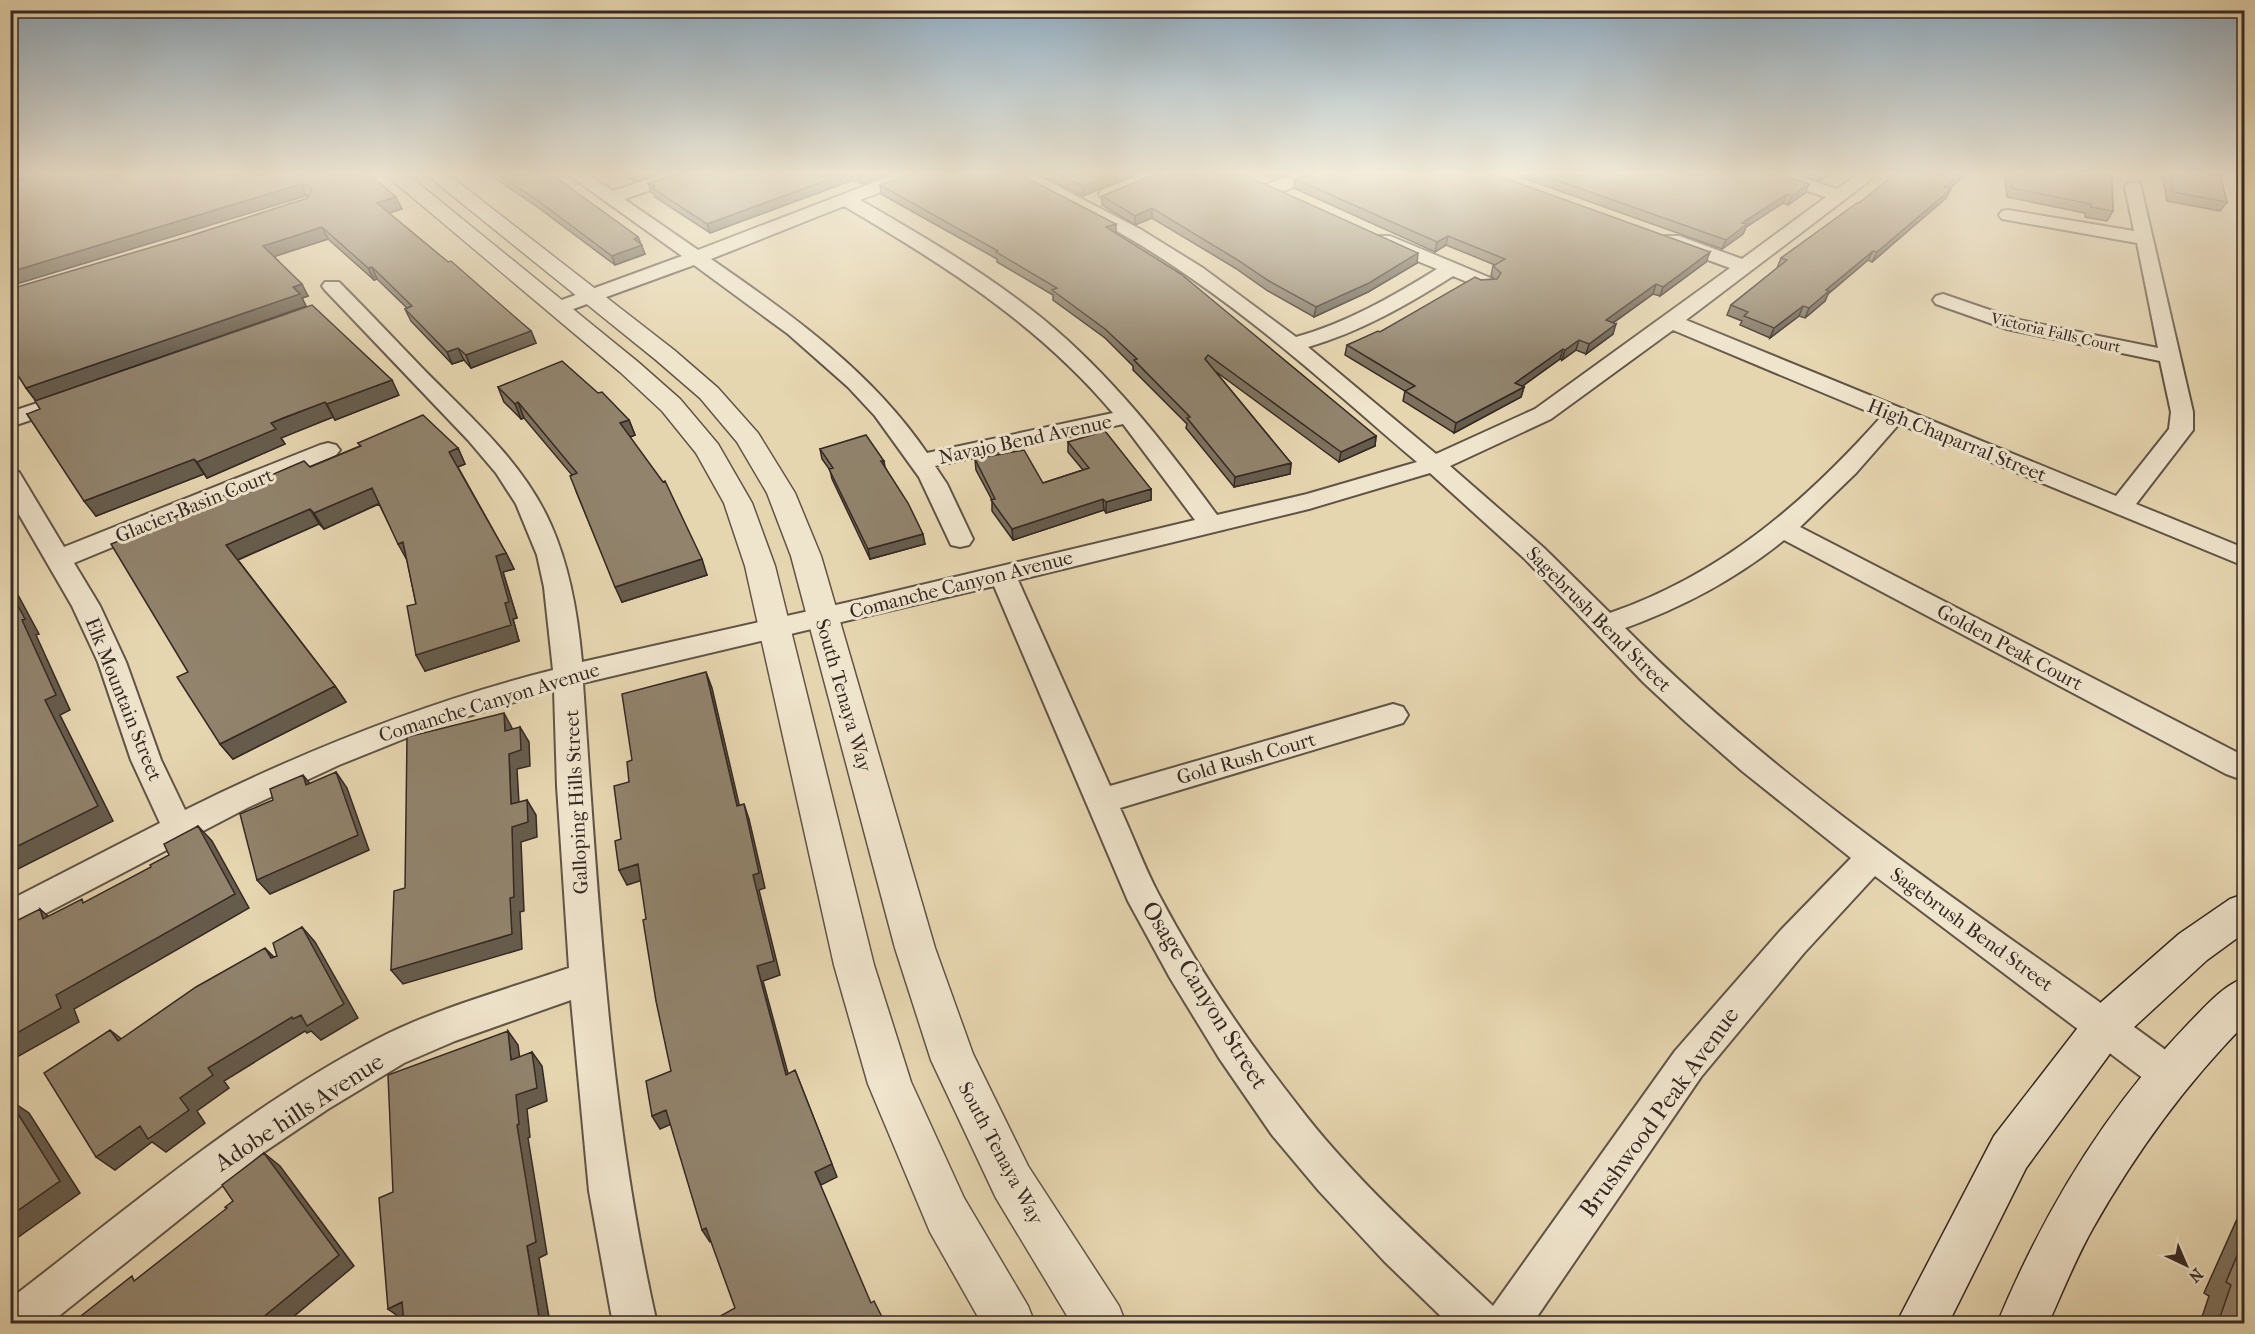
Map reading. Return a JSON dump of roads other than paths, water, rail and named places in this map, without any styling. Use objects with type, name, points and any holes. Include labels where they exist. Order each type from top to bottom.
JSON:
[{"type":"street","points":[[472,237],[629,367],[671,405],[708,450],[738,503],[760,566],[854,964],[890,1084],[948,1215],[1010,1323]]},
{"type":"street","name":"South Tenaya Way","points":[[516,237],[709,393],[748,439],[781,493],[806,556],[915,948],[953,1060],[1012,1182],[1101,1323]]},
{"type":"street","points":[[667,237],[801,332],[861,387],[932,478],[960,539]]},
{"type":"street","points":[[558,308],[748,237]]},
{"type":"street","points":[[908,237],[1006,300],[1070,354],[1129,416],[1177,477],[1210,524]]},
{"type":"street","name":"Sagebrush Bend Street","points":[[1137,237],[1195,272],[1292,345],[1434,464],[1535,554],[1695,713],[1872,858],[1945,908],[2169,1075]]},
{"type":"street","points":[[1379,237],[1486,283]]},
{"type":"street","points":[[1665,237],[1743,266]]},
{"type":"street","name":"Comanche Canyon Avenue","points":[[10,917],[259,788],[374,737],[451,710],[608,665],[823,618],[1210,524],[1383,481],[1434,464],[1543,414],[1572,395],[1783,237]]},
{"type":"street","points":[[2121,507],[2181,430],[2182,412],[2171,357],[2145,238],[2141,237]]},
{"type":"street","points":[[1292,345],[1333,333],[1376,314],[1451,269]]},
{"type":"street","name":"Galloping Hills Street","points":[[334,299],[492,453],[526,500],[539,525],[552,564],[570,675],[572,767],[602,1152],[620,1259],[635,1323]]},
{"type":"street","name":"Victoria Falls Court","points":[[1943,300],[2014,325],[2171,357]]},
{"type":"street","name":"High Chaparral Street","points":[[1670,321],[2244,558]]},
{"type":"street","points":[[10,420],[89,392]]},
{"type":"street","points":[[1605,625],[1651,609],[1716,576],[1782,528],[1830,488],[1896,414]]},
{"type":"street","name":"Navajo Bend Avenue","points":[[920,462],[1129,416]]},
{"type":"street","name":"Glacier Basin Court","points":[[60,559],[328,450]]},
{"type":"street","name":"Elk Mountain Street","points":[[10,477],[86,606],[112,662],[146,760],[179,830]]},
{"type":"street","name":"Golden Peak Court","points":[[1782,528],[2237,766]]},
{"type":"street","name":"Osage Canyon Street","points":[[1002,574],[1145,901],[1182,967],[1232,1046],[1286,1122],[1333,1177],[1399,1246],[1481,1323]]},
{"type":"street","name":"Gold Rush Court","points":[[1100,801],[1393,715]]},
{"type":"street","name":"Brushwood Peak Avenue","points":[[1506,1323],[1688,1064],[1799,933],[1872,858]]},
{"type":"street","points":[[1922,1323],[2010,1152],[2105,1026],[2193,947],[2244,911]]},
{"type":"street","name":"Adobe hills Avenue","points":[[14,1323],[247,1140],[315,1096],[392,1051],[446,1027],[587,978]]},
{"type":"street","points":[[2022,1323],[2075,1214],[2122,1137],[2197,1042],[2244,997]]}]
